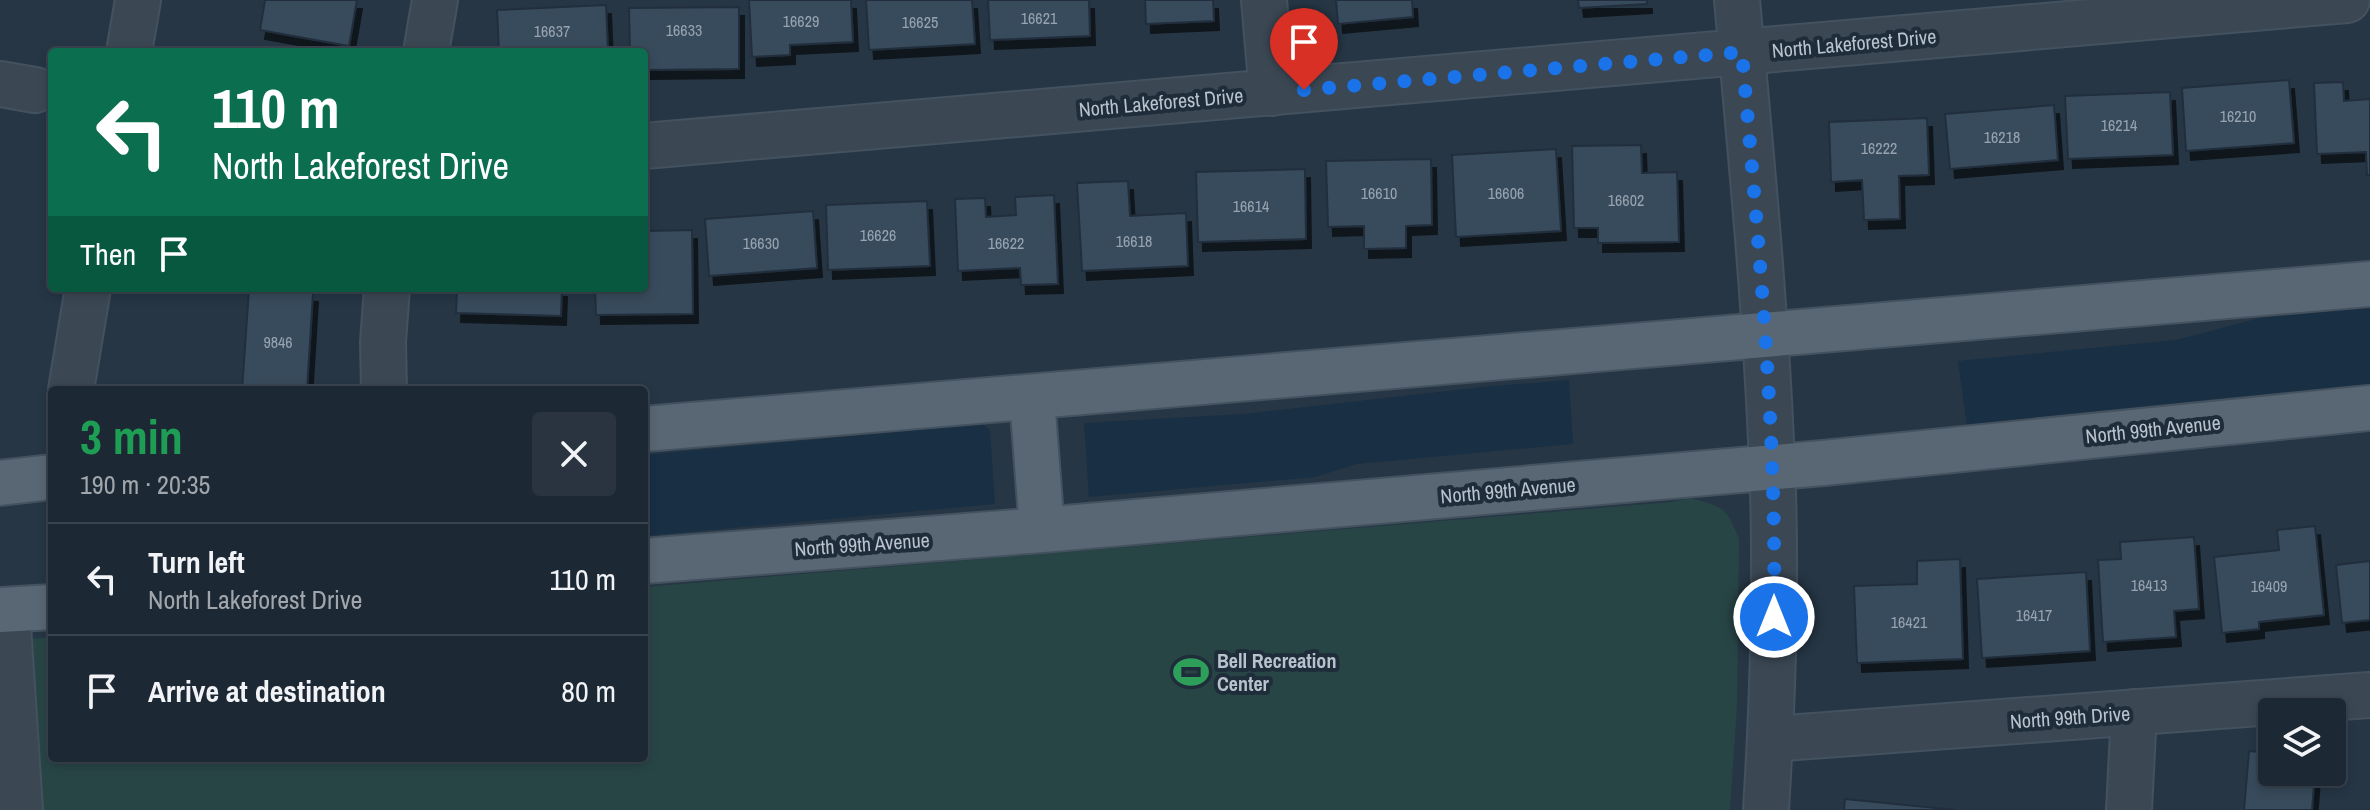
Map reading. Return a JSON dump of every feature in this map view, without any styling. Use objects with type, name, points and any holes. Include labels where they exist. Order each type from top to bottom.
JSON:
[{"type":"main road","points":[[648,429],[2370,284]]},
{"type":"main road","points":[[1032,398],[1042,530]]},
{"type":"main road","name":"North 99th Avenue","points":[[648,561],[1772,467],[2370,408]]},
{"type":"main road","points":[[0,483],[48,477]]},
{"type":"main road","points":[[3,610],[48,607]]},
{"type":"street","points":[[130,48],[138,0]]},
{"type":"street","points":[[427,48],[435,0]]},
{"type":"street","points":[[1264,0],[1272,93]]},
{"type":"street","points":[[1737,0],[1765,334],[1772,467],[1774,589],[1771,739],[1766,810]]},
{"type":"street","name":"North Lakeforest Drive","points":[[648,146],[1742,52],[2211,6],[2347,0]]},
{"type":"street","points":[[72,386],[87,292]]},
{"type":"street","points":[[384,386],[387,292]]},
{"type":"street","points":[[3,610],[20,810]]},
{"type":"street","name":"North 99th Drive","points":[[1771,739],[2370,695]]},
{"type":"street","points":[[2129,810],[2134,712]]},
{"type":"green space","name":"Bell Recreation Center","points":[[1691,498],[1711,504],[1727,514],[1739,539],[1737,705],[1730,810],[43,810],[30,639],[48,637],[48,762],[648,762],[648,587]]},
{"type":"water","points":[[2370,306],[2370,391],[1967,426],[1958,361],[2176,340],[2264,317]]},
{"type":"water","points":[[1569,380],[1573,444],[1357,464],[1315,477],[1089,497],[1084,423],[1244,414]]},
{"type":"water","points":[[983,424],[990,430],[995,504],[648,536],[648,455]]},
{"type":"building","points":[[265,0],[357,0],[349,46],[260,30]]},
{"type":"building","points":[[749,0],[851,0],[853,42],[790,45],[790,55],[752,57]]},
{"type":"building","points":[[866,0],[972,0],[975,44],[869,50]]},
{"type":"building","points":[[988,0],[1089,0],[1090,36],[990,40]]},
{"type":"building","points":[[1145,0],[1213,0],[1214,21],[1146,24]]},
{"type":"building","points":[[1336,0],[1412,0],[1413,17],[1338,24]]},
{"type":"building","points":[[1578,0],[1647,0],[1647,4],[1579,8]]},
{"type":"building","points":[[606,5],[608,48],[499,48],[497,10]]},
{"type":"building","points":[[739,7],[739,69],[648,70],[648,48],[630,48],[629,8]]},
{"type":"building","points":[[2289,80],[2294,143],[2186,151],[2182,88]]},
{"type":"building","points":[[2343,82],[2344,101],[2370,99],[2370,175],[2367,175],[2366,152],[2317,154],[2314,83]]},
{"type":"building","points":[[2170,92],[2173,155],[2068,159],[2065,96]]},
{"type":"building","points":[[2054,105],[2058,160],[1950,169],[1945,114]]},
{"type":"building","points":[[1927,118],[1929,175],[1899,176],[1900,219],[1864,220],[1862,180],[1831,182],[1829,122]]},
{"type":"building","points":[[1641,145],[1642,173],[1677,172],[1679,242],[1598,243],[1598,228],[1574,228],[1572,146]]},
{"type":"building","points":[[1556,149],[1561,231],[1456,237],[1452,155]]},
{"type":"building","points":[[1431,159],[1432,225],[1406,226],[1406,248],[1364,249],[1364,226],[1328,227],[1326,161]]},
{"type":"building","points":[[1305,169],[1306,239],[1198,242],[1196,172]]},
{"type":"building","points":[[1128,181],[1130,216],[1186,213],[1188,266],[1082,271],[1077,183]]},
{"type":"building","points":[[1054,195],[1058,284],[1021,285],[1020,268],[958,271],[955,199],[985,198],[986,217],[1016,215],[1015,197]]},
{"type":"building","points":[[927,201],[930,266],[828,270],[826,205]]},
{"type":"building","points":[[813,211],[817,268],[709,276],[705,219]]},
{"type":"building","points":[[692,230],[693,314],[596,315],[595,292],[648,292],[648,231]]},
{"type":"building","points":[[249,292],[313,293],[307,386],[242,386]]},
{"type":"building","points":[[457,292],[562,292],[561,316],[456,313]]},
{"type":"building","points":[[2315,526],[2324,615],[2259,622],[2259,629],[2222,633],[2214,557],[2279,550],[2277,530]]},
{"type":"building","points":[[2194,537],[2199,609],[2174,611],[2176,637],[2103,642],[2098,560],[2121,559],[2120,542]]},
{"type":"building","points":[[1960,559],[1963,659],[1857,663],[1854,586],[1917,584],[1917,561]]},
{"type":"building","points":[[2370,561],[2370,620],[2342,623],[2336,565]]},
{"type":"building","points":[[2086,572],[2090,651],[1982,658],[1977,579]]},
{"type":"building","points":[[2249,751],[2258,752],[2258,786],[2314,786],[2312,810],[2244,810]]},
{"type":"building","points":[[1845,799],[1956,810],[1844,810]]},
{"type":"place","name":"Bell Recreation Center","points":[[1191,672]]},
{"type":"route","points":[[1304,90],[1742,52],[1762,279],[1772,467],[1774,617]]}]
